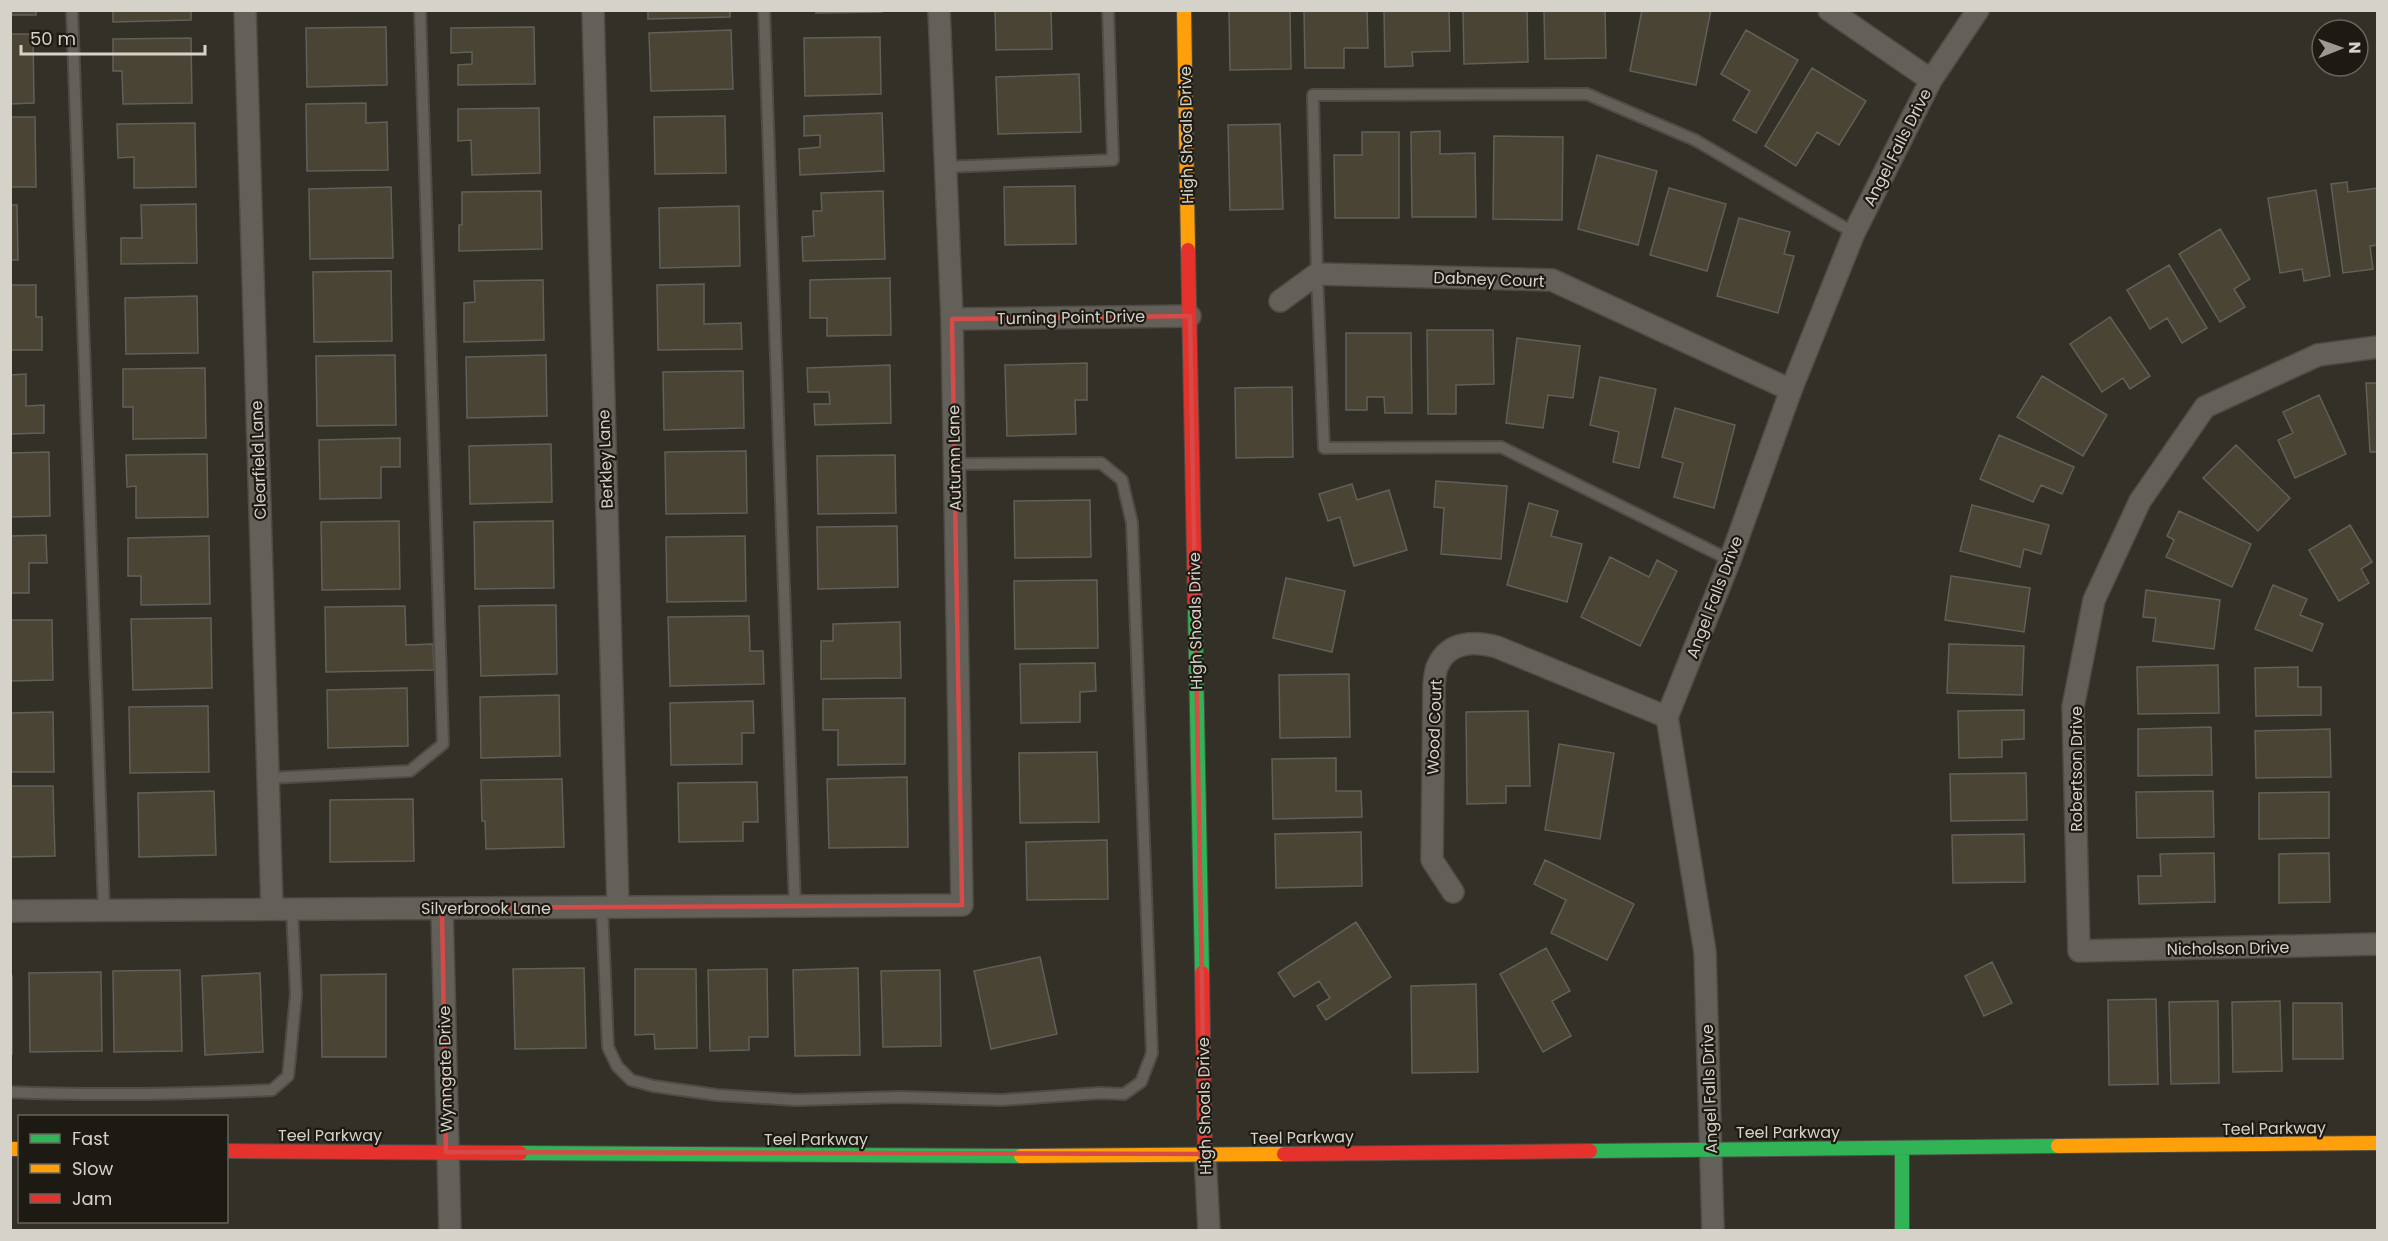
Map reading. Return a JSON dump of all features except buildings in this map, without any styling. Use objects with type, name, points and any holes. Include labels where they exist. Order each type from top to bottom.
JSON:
[{"type":"main road","name":"High Shoals Drive","points":[[1184,10],[1205,1154]]},
{"type":"main road","name":"Teel Parkway","points":[[228,1151],[948,1157],[2378,1143]]},
{"type":"main road","points":[[1902,1148],[1902,1230]]},
{"type":"street","name":"Clearfield Lane","points":[[245,10],[268,778],[282,909]]},
{"type":"street","name":"Berkley Lane","points":[[593,10],[610,907]]},
{"type":"street","name":"Autumn Lane","points":[[939,10],[952,319],[962,905]]},
{"type":"street","points":[[1829,10],[1931,80]]},
{"type":"street","name":"Angel Falls Drive","points":[[1713,1230],[1705,952],[1667,717],[1730,560],[1791,390],[1854,233],[1931,80],[1978,10]]},
{"type":"street","points":[[1280,301],[1317,274]]},
{"type":"street","name":"Dabney Court","points":[[1317,274],[1551,280],[1791,390]]},
{"type":"street","name":"Turning Point Drive","points":[[952,319],[1190,316]]},
{"type":"street","name":"Robertson Drive","points":[[2079,951],[2073,707],[2094,600],[2140,501],[2205,407],[2318,355],[2378,347]]},
{"type":"street","name":"Wood Court","points":[[1453,892],[1432,860],[1434,684],[1438,665],[1452,647],[1479,642],[1497,647],[1667,717]]},
{"type":"street","name":"Silverbrook Lane","points":[[10,911],[962,905]]},
{"type":"street","name":"Wynngate Drive","points":[[442,908],[446,1152],[450,1230]]},
{"type":"street","name":"Nicholson Drive","points":[[2079,951],[2378,944]]},
{"type":"street","name":"High Shoals Drive","points":[[1205,1154],[1209,1230]]},
{"type":"lane","points":[[72,10],[104,910]]},
{"type":"lane","points":[[268,778],[410,771],[443,744],[420,10]]},
{"type":"lane","points":[[764,10],[795,906]]},
{"type":"lane","points":[[945,167],[1113,160],[1108,10]]},
{"type":"lane","points":[[1730,560],[1501,447],[1324,448],[1313,95],[1587,94],[1695,140],[1854,233]]},
{"type":"lane","points":[[610,907],[608,1047],[617,1066],[631,1080],[653,1086],[717,1095],[796,1100],[899,1097],[1002,1100],[1100,1093],[1124,1094],[1141,1082],[1152,1053],[1132,523],[1122,480],[1101,463],[954,464]]},
{"type":"lane","points":[[10,1092],[192,1094],[272,1090],[288,1076],[296,994],[282,909]]},
{"type":"highlighted area","points":[[1190,316],[1205,1154],[446,1152],[442,908],[962,905],[952,319]]},
{"type":"traffic: fast","points":[[1195,607],[1202,973]]},
{"type":"traffic: fast","points":[[1590,1151],[2058,1146]]},
{"type":"traffic: fast","points":[[1902,1148],[1902,1230]]},
{"type":"traffic: fast","points":[[520,1153],[1021,1156]]},
{"type":"traffic: slow","points":[[1184,10],[1188,250]]},
{"type":"traffic: slow","points":[[2058,1146],[2378,1143]]},
{"type":"traffic: slow","points":[[10,1149],[18,1149]]},
{"type":"traffic: slow","points":[[1021,1156],[1284,1154]]},
{"type":"traffic: jam","points":[[1188,250],[1195,607]]},
{"type":"traffic: jam","points":[[1202,973],[1205,1154]]},
{"type":"traffic: jam","points":[[228,1151],[520,1153]]},
{"type":"traffic: jam","points":[[1284,1154],[1590,1151]]}]
